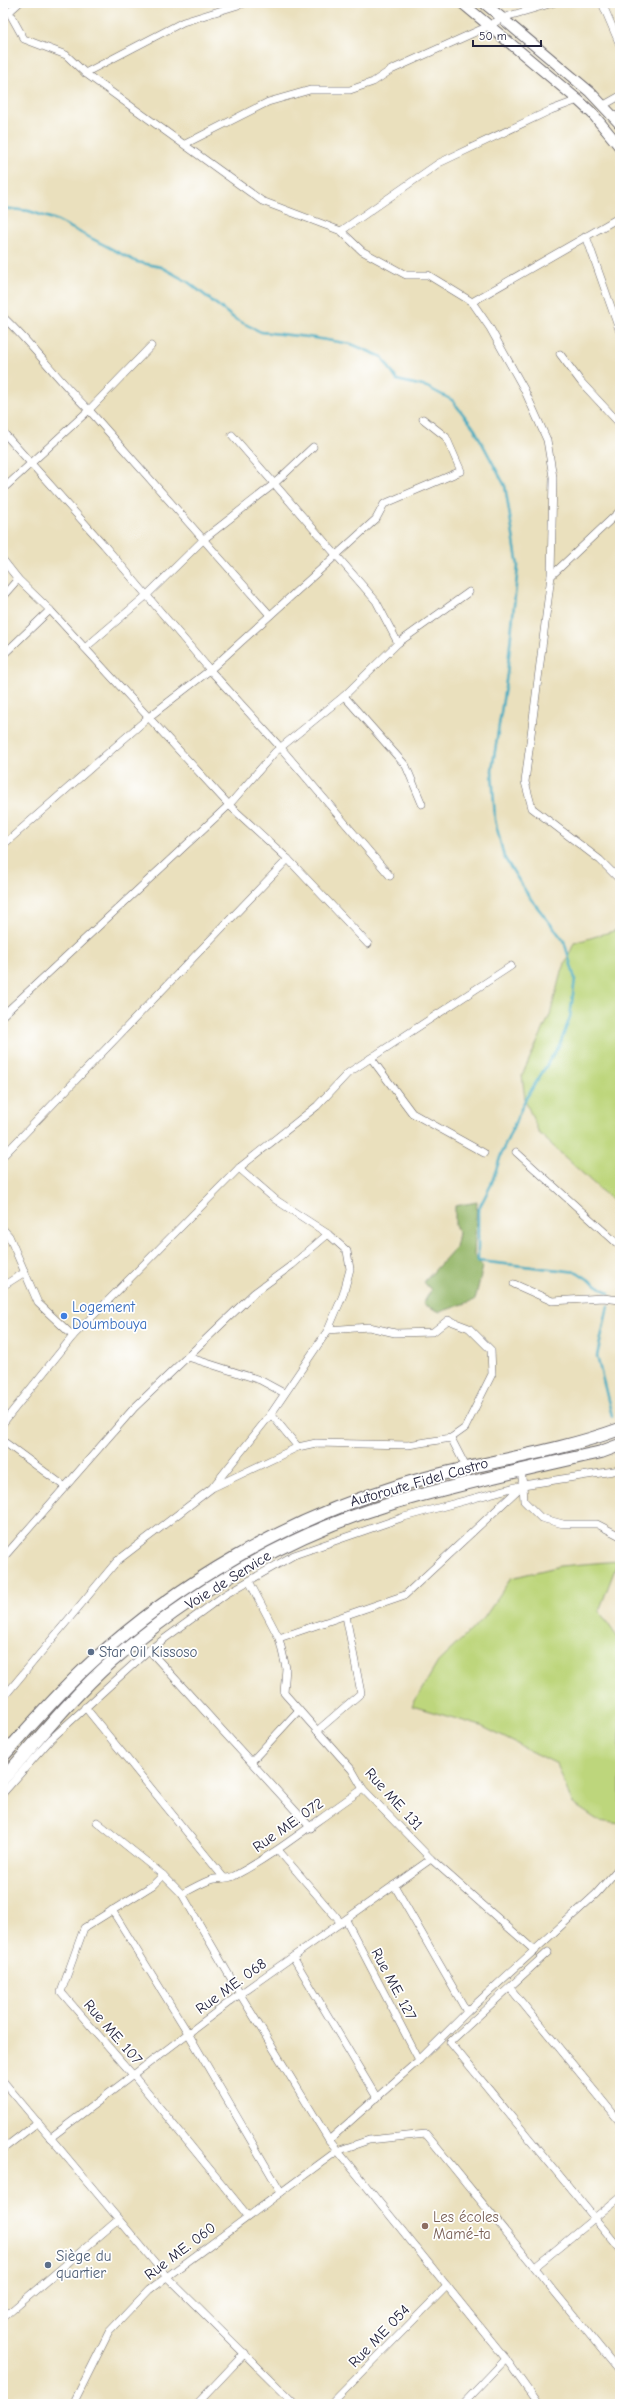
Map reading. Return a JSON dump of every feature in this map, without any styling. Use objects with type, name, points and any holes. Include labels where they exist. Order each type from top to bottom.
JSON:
[{"type":"highway","name":"Autoroute Fidel Castro","points":[[3,1756],[8,1743],[91,1663],[128,1631],[230,1560],[331,1510],[402,1484],[582,1442],[620,1429]]},
{"type":"highway","name":"Autoroute Fidel Castro","points":[[3,1779],[85,1687],[110,1664],[180,1609],[242,1569],[274,1552],[344,1520],[392,1503],[601,1452],[620,1445]]},
{"type":"main road","points":[[462,3],[491,25],[578,100],[620,147]]},
{"type":"main road","points":[[484,3],[604,105],[620,124]]},
{"type":"street","points":[[19,3],[6,12],[24,39],[66,55],[85,73],[262,201],[341,231],[362,251],[406,275],[428,275],[472,302],[490,328],[524,389],[547,440],[553,477],[551,576],[525,782],[532,808],[600,860],[620,880]]},
{"type":"street","points":[[85,73],[182,22],[245,3]]},
{"type":"street","points":[[185,144],[268,102],[310,90],[350,90],[373,82],[391,70],[491,25],[502,18],[553,3]]},
{"type":"street","points":[[602,3],[620,46]]},
{"type":"street","points":[[604,105],[620,96]]},
{"type":"street","points":[[341,231],[439,163],[551,110],[578,100]]},
{"type":"street","points":[[472,302],[620,217]]},
{"type":"street","points":[[586,236],[620,332]]},
{"type":"street","points":[[3,317],[29,342],[58,380],[89,410],[270,615]]},
{"type":"street","points":[[3,489],[32,464],[89,410],[151,346]]},
{"type":"street","points":[[560,354],[581,382],[620,424]]},
{"type":"street","points":[[3,846],[149,717],[210,670],[376,519],[384,504],[461,471],[446,437],[423,419]]},
{"type":"street","points":[[3,432],[147,595],[210,670],[281,748],[390,876]]},
{"type":"street","points":[[232,435],[376,601],[398,643]]},
{"type":"street","points":[[85,648],[147,595],[204,539],[274,484],[313,447]]},
{"type":"street","points":[[551,576],[620,511]]},
{"type":"street","points":[[3,560],[18,579],[50,610],[229,805],[288,859],[368,944]]},
{"type":"street","points":[[3,596],[18,579]]},
{"type":"street","points":[[3,1015],[229,805],[281,748],[344,696],[398,643],[469,592]]},
{"type":"street","points":[[3,655],[50,610]]},
{"type":"street","points":[[344,696],[406,766],[422,804]]},
{"type":"street","points":[[3,1156],[288,859]]},
{"type":"street","points":[[3,1423],[73,1336],[239,1168],[317,1106],[348,1073],[511,966]]},
{"type":"street","points":[[371,1058],[412,1113],[484,1153]]},
{"type":"street","points":[[516,1152],[620,1246]]},
{"type":"street","points":[[212,1488],[271,1414],[328,1330],[343,1295],[350,1269],[347,1251],[328,1234],[276,1200],[239,1168]]},
{"type":"street","points":[[3,1229],[9,1236],[38,1302],[73,1336]]},
{"type":"street","points":[[3,1558],[64,1486],[134,1408],[175,1367],[188,1357],[254,1293],[292,1265],[328,1234]]},
{"type":"street","points":[[3,1286],[25,1272]]},
{"type":"street","points":[[514,1284],[552,1301],[603,1298],[620,1300]]},
{"type":"street","points":[[3,1698],[117,1561],[212,1488],[298,1447],[316,1443],[408,1445],[451,1438],[465,1428],[492,1374],[491,1350],[469,1328],[448,1320],[433,1332],[395,1333],[369,1327],[328,1330]]},
{"type":"street","points":[[188,1357],[260,1380],[284,1393]]},
{"type":"street","points":[[271,1414],[298,1447]]},
{"type":"street","points":[[451,1438],[467,1469]]},
{"type":"street","points":[[3,1441],[64,1486]]},
{"type":"street","name":"Voie de Service","points":[[3,1793],[51,1739],[149,1650],[226,1594],[294,1555],[404,1517],[523,1485],[620,1470]]},
{"type":"street","points":[[521,1471],[524,1501],[541,1518],[563,1524],[597,1524],[620,1536]]},
{"type":"street","points":[[279,1638],[406,1595],[523,1485]]},
{"type":"street","name":"Rue ME. 131","points":[[249,1581],[279,1638],[286,1668],[284,1693],[352,1770],[363,1789],[431,1859],[535,1951]]},
{"type":"street","points":[[317,1731],[361,1693],[346,1616]]},
{"type":"street","points":[[149,1650],[311,1828]]},
{"type":"street","points":[[85,1707],[224,1878]]},
{"type":"street","points":[[251,1762],[298,1710]]},
{"type":"street","name":"Rue ME. 072","points":[[182,1894],[211,1880],[231,1877],[279,1851],[311,1828],[320,1818],[363,1789]]},
{"type":"street","points":[[97,1822],[163,1875],[182,1894],[240,1994],[329,2140],[506,2359],[538,2404]]},
{"type":"street","name":"Rue ME. 127","points":[[279,1851],[343,1921],[419,2060]]},
{"type":"street","name":"Rue ME. 068","points":[[50,2138],[240,1994],[431,1859]]},
{"type":"street","points":[[329,2140],[419,2060],[467,2012],[596,1894],[617,1870],[620,1873]]},
{"type":"street","name":"Rue ME. 107","points":[[163,1875],[153,1885],[84,1928],[61,1992],[133,2075],[248,2216]]},
{"type":"street","points":[[394,1885],[467,2012]]},
{"type":"street","points":[[112,1910],[188,2034],[281,2192]]},
{"type":"street","points":[[548,1952],[450,2042],[620,2249]]},
{"type":"street","points":[[293,1957],[377,2098]]},
{"type":"street","points":[[510,1988],[620,2122]]},
{"type":"street","points":[[3,2081],[118,2220],[168,2277],[295,2404]]},
{"type":"street","points":[[3,2149],[38,2122]]},
{"type":"street","name":"Rue ME. 060","points":[[73,2404],[109,2332],[149,2290],[337,2151],[369,2140],[426,2134],[535,2267]]},
{"type":"street","points":[[620,2197],[535,2267],[620,2372]]},
{"type":"street","points":[[3,2318],[118,2220]]},
{"type":"street","name":"Rue ME 054","points":[[331,2404],[447,2286]]},
{"type":"street","points":[[197,2404],[245,2353]]},
{"type":"street","points":[[463,2404],[506,2359]]},
{"type":"green space","points":[[620,929],[620,1208],[539,1133],[525,1100],[522,1075],[550,1015],[560,976],[574,943]]},
{"type":"green space","points":[[477,1202],[474,1255],[483,1267],[475,1300],[440,1312],[423,1304],[431,1290],[424,1282],[456,1247],[459,1233],[455,1225],[455,1206]]},
{"type":"green space","points":[[618,1561],[599,1611],[620,1641],[620,1824],[599,1821],[572,1803],[557,1764],[481,1726],[412,1706],[438,1662],[484,1618],[511,1578],[560,1566]]},
{"type":"waterway","points":[[3,208],[29,211],[56,220],[137,262],[161,267],[188,282],[235,319],[261,332],[308,337],[351,344],[382,357],[397,380],[427,387],[452,400],[474,428],[505,486],[518,566],[507,674],[492,770],[495,820],[504,857],[530,898],[564,941],[575,979],[570,1017],[560,1044],[525,1100],[502,1152],[491,1185],[478,1210],[478,1261],[577,1272],[609,1293]]},
{"type":"waterway","points":[[608,1306],[597,1356],[612,1416]]},
{"type":"place","name":"Logement Doumbouya","points":[[64,1316]]},
{"type":"place","name":"Star Oil Kissoso","points":[[91,1652]]},
{"type":"place","name":"Les écoles Mamé-ta","points":[[425,2226]]},
{"type":"place","name":"Siège du quartier","points":[[48,2265]]}]
